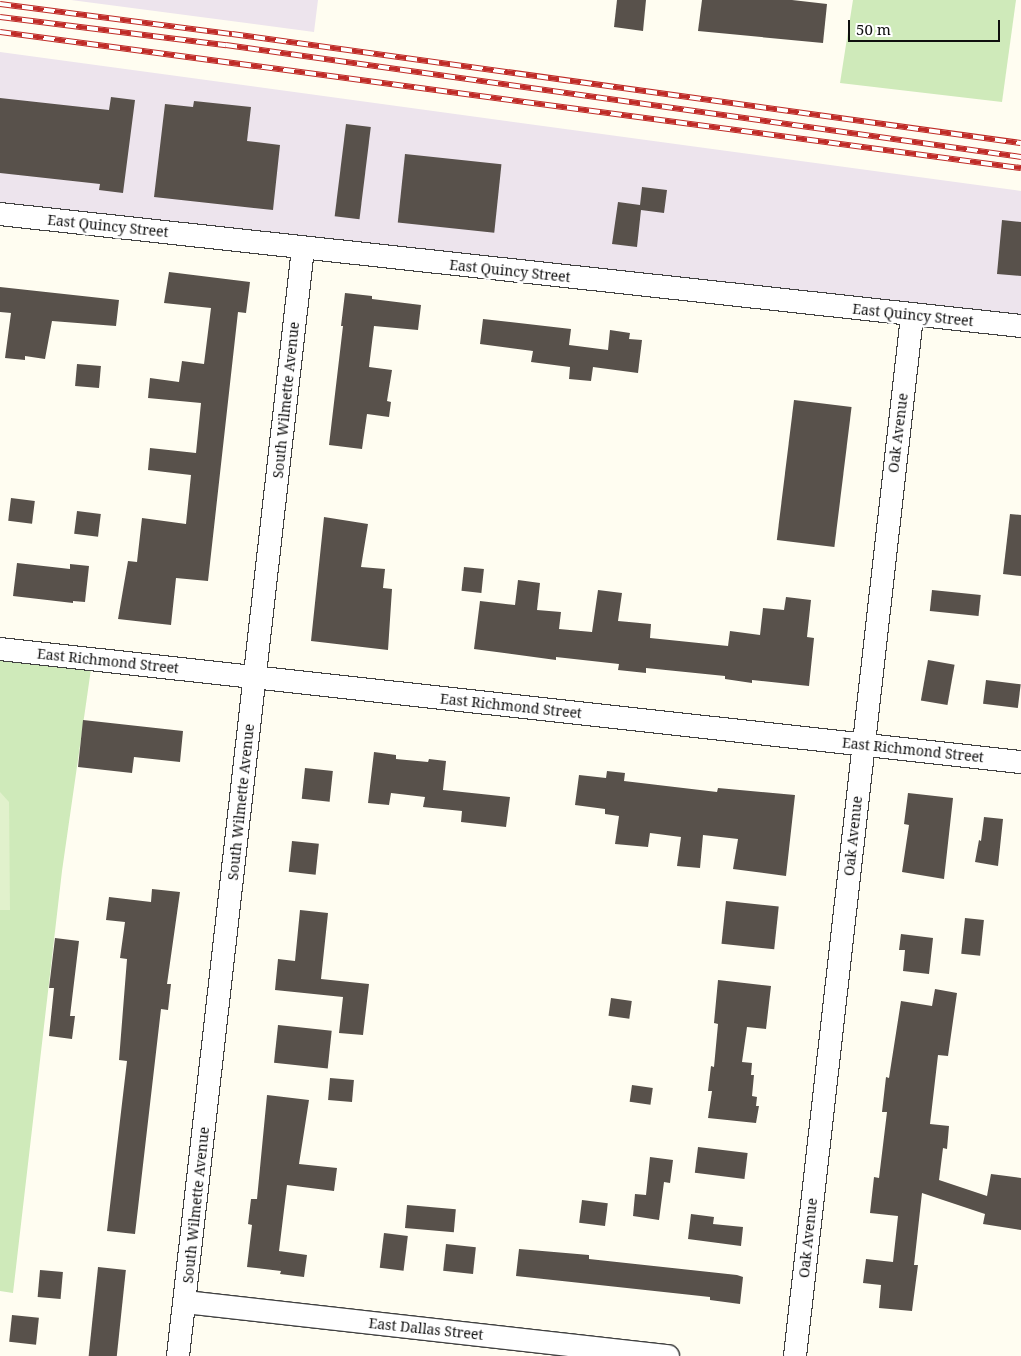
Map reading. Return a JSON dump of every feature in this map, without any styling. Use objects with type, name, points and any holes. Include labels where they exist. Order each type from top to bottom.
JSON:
[{"type":"street","name":"East Quincy Street","points":[[0,214],[912,316],[1021,326]]},
{"type":"street","name":"South Wilmette Avenue","points":[[178,1356],[303,248]]},
{"type":"street","name":"Oak Avenue","points":[[795,1356],[912,316]]},
{"type":"street","name":"East Richmond Street","points":[[0,649],[1021,762]]},
{"type":"street","name":"East Dallas Street","points":[[184,1302],[668,1356]]},
{"type":"shaded area","points":[[71,0],[318,0],[314,32]]},
{"type":"shaded area","points":[[0,52],[1021,191],[1021,315],[0,206]]},
{"type":"green space","points":[[853,0],[1016,0],[1002,102],[840,83]]},
{"type":"green space","points":[[0,659],[91,669],[62,871],[13,1293],[0,1291]]},
{"type":"green space","points":[[0,792],[9,802],[10,910],[0,910]]},
{"type":"building","points":[[617,0],[646,0],[643,31],[614,27]]},
{"type":"building","points":[[702,0],[792,0],[827,4],[823,43],[698,31]]},
{"type":"building","points":[[111,97],[135,100],[123,193],[99,190],[100,184],[0,173],[0,98],[109,110]]},
{"type":"building","points":[[194,101],[251,107],[247,141],[280,145],[273,210],[154,197],[165,104],[193,107]]},
{"type":"building","points":[[346,124],[371,127],[359,219],[335,216]]},
{"type":"building","points":[[405,154],[501,164],[494,233],[398,223]]},
{"type":"building","points":[[642,187],[667,190],[664,213],[641,210],[637,247],[612,244],[618,202],[640,205]]},
{"type":"building","points":[[1002,220],[1021,222],[1021,276],[997,274]]},
{"type":"building","points":[[169,272],[250,282],[246,313],[238,312],[208,581],[176,578],[171,625],[118,619],[128,561],[137,562],[142,518],[186,524],[191,475],[148,470],[150,448],[196,453],[201,403],[148,398],[150,378],[179,382],[182,361],[204,364],[211,308],[164,303]]},
{"type":"building","points":[[0,287],[119,300],[116,326],[52,321],[45,359],[25,356],[25,360],[5,358],[11,313],[0,312]]},
{"type":"building","points":[[345,293],[372,296],[372,299],[421,305],[418,330],[374,326],[369,367],[392,370],[387,401],[391,402],[389,417],[367,414],[362,449],[329,445]]},
{"type":"building","points":[[483,319],[571,329],[569,345],[608,350],[610,330],[630,333],[629,339],[642,340],[638,373],[593,367],[591,381],[569,379],[570,367],[531,362],[533,351],[480,344]]},
{"type":"building","points":[[77,364],[101,366],[99,388],[75,386]]},
{"type":"building","points":[[794,400],[852,407],[834,547],[777,540]]},
{"type":"building","points":[[11,498],[35,501],[32,524],[8,521]]},
{"type":"building","points":[[77,511],[101,514],[98,537],[74,534]]},
{"type":"building","points":[[1010,514],[1021,515],[1021,576],[1003,574]]},
{"type":"building","points":[[324,517],[368,524],[361,567],[385,569],[383,588],[392,589],[388,650],[311,641]]},
{"type":"building","points":[[17,563],[70,569],[70,564],[89,566],[85,602],[73,601],[73,603],[13,596]]},
{"type":"building","points":[[464,567],[484,569],[481,593],[461,591]]},
{"type":"building","points":[[518,580],[540,583],[537,610],[561,612],[559,629],[592,632],[598,590],[622,593],[618,621],[651,624],[650,638],[728,646],[730,631],[760,635],[763,608],[784,610],[786,597],[811,600],[807,637],[814,638],[809,686],[752,680],[752,683],[725,679],[725,676],[646,668],[646,673],[618,670],[619,664],[556,657],[556,660],[474,649],[480,601],[515,605]]},
{"type":"building","points":[[932,590],[981,595],[979,616],[930,611]]},
{"type":"building","points":[[928,660],[955,665],[947,705],[921,700]]},
{"type":"building","points":[[986,680],[1021,684],[1018,708],[983,704]]},
{"type":"building","points":[[83,720],[183,731],[180,762],[134,757],[132,773],[78,767]]},
{"type":"building","points":[[374,752],[396,755],[396,759],[428,762],[429,759],[446,761],[443,790],[510,797],[506,827],[461,822],[462,811],[423,807],[425,797],[391,793],[389,805],[368,803]]},
{"type":"building","points":[[305,768],[333,771],[330,802],[302,799]]},
{"type":"building","points":[[607,771],[625,773],[624,781],[717,792],[718,788],[795,795],[786,876],[733,869],[738,839],[703,835],[700,868],[677,866],[681,837],[650,833],[648,847],[615,844],[619,816],[605,814],[605,809],[575,805],[579,775],[606,778]]},
{"type":"building","points":[[908,793],[953,798],[944,879],[902,872],[909,825],[904,824]]},
{"type":"building","points":[[984,817],[1003,819],[998,866],[975,862],[979,840],[981,841]]},
{"type":"building","points":[[292,841],[319,844],[316,875],[289,872]]},
{"type":"building","points":[[152,889],[180,892],[167,984],[171,984],[168,1010],[161,1009],[135,1234],[107,1231],[127,1061],[119,1060],[127,959],[120,958],[125,922],[106,920],[109,897],[151,902]]},
{"type":"building","points":[[726,901],[779,907],[774,949],[722,944]]},
{"type":"building","points":[[300,910],[328,913],[321,979],[369,984],[363,1035],[339,1033],[343,997],[275,990],[278,959],[295,961]]},
{"type":"building","points":[[965,918],[984,920],[980,956],[961,954]]},
{"type":"building","points":[[901,934],[933,938],[929,974],[903,971],[905,950],[899,950]]},
{"type":"building","points":[[55,938],[79,941],[70,1016],[75,1016],[72,1039],[49,1036],[54,988],[49,988]]},
{"type":"building","points":[[718,980],[771,986],[766,1029],[747,1027],[742,1062],[752,1063],[751,1075],[754,1075],[752,1096],[757,1097],[756,1106],[759,1106],[756,1123],[708,1118],[712,1091],[708,1091],[711,1066],[714,1067],[718,1024],[714,1023]]},
{"type":"building","points":[[935,989],[957,993],[948,1056],[938,1055],[930,1124],[949,1126],[947,1149],[943,1148],[939,1180],[987,1196],[991,1174],[1021,1178],[1021,1230],[983,1224],[985,1214],[922,1193],[914,1265],[918,1265],[912,1311],[879,1308],[881,1285],[863,1283],[866,1259],[893,1262],[898,1216],[870,1213],[874,1177],[879,1178],[887,1112],[882,1112],[886,1077],[889,1078],[901,1001],[932,1006]]},
{"type":"building","points":[[611,998],[632,1001],[629,1019],[608,1016]]},
{"type":"building","points":[[278,1025],[332,1031],[328,1068],[274,1063]]},
{"type":"building","points":[[330,1078],[354,1080],[352,1102],[328,1100]]},
{"type":"building","points":[[632,1085],[653,1088],[650,1105],[630,1102]]},
{"type":"building","points":[[267,1095],[309,1100],[299,1164],[337,1168],[334,1191],[287,1185],[279,1251],[307,1255],[304,1277],[280,1274],[281,1271],[247,1267],[252,1225],[248,1224],[251,1199],[257,1199]]},
{"type":"building","points":[[698,1147],[748,1153],[744,1179],[695,1173]]},
{"type":"building","points":[[650,1157],[673,1160],[670,1183],[664,1182],[659,1220],[633,1216],[635,1194],[646,1195]]},
{"type":"building","points":[[582,1200],[608,1203],[605,1226],[579,1223]]},
{"type":"building","points":[[407,1205],[456,1209],[454,1232],[405,1228]]},
{"type":"building","points":[[691,1214],[714,1217],[713,1224],[743,1227],[741,1246],[688,1239]]},
{"type":"building","points":[[384,1233],[408,1236],[404,1271],[380,1268]]},
{"type":"building","points":[[446,1244],[476,1247],[473,1274],[443,1271]]},
{"type":"building","points":[[519,1249],[589,1255],[589,1259],[737,1275],[743,1277],[740,1304],[710,1300],[710,1297],[516,1276]]},
{"type":"building","points":[[98,1267],[126,1270],[117,1356],[89,1356]]},
{"type":"building","points":[[40,1270],[63,1272],[61,1299],[38,1297]]},
{"type":"building","points":[[12,1315],[39,1318],[36,1345],[9,1342]]},
{"type":"railway","points":[[0,4],[232,34],[1021,143]]},
{"type":"railway","points":[[0,17],[226,45],[1021,157]]},
{"type":"railway","points":[[0,32],[1021,168]]}]
